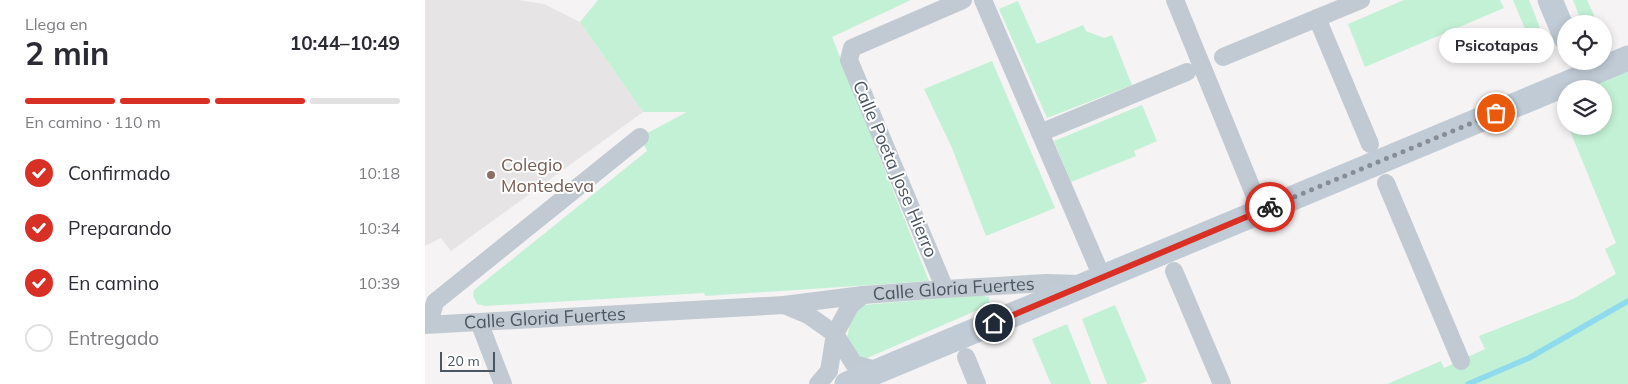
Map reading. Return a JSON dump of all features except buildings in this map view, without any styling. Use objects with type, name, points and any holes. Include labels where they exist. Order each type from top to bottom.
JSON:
[{"type":"street","name":"Calle Poeta Jose Hierro","points":[[945,289],[849,60],[851,48],[963,0]]},
{"type":"street","points":[[847,384],[1093,281],[1040,133],[983,0]]},
{"type":"street","points":[[1175,0],[1261,211]]},
{"type":"street","points":[[1223,57],[1317,18],[1333,5],[1361,0]]},
{"type":"street","points":[[1551,0],[1557,15]]},
{"type":"street","points":[[1317,18],[1370,144]]},
{"type":"street","name":"Calle Gloria Fuertes","points":[[1612,62],[1628,58]]},
{"type":"street","name":"Calle Gloria Fuertes","points":[[427,324],[784,305],[863,295],[1093,281],[1261,211],[1577,70]]},
{"type":"street","points":[[1040,133],[1187,72]]},
{"type":"street","points":[[427,324],[435,302],[640,137]]},
{"type":"street","points":[[1387,183],[1461,361]]},
{"type":"street","points":[[1174,272],[1222,384]]},
{"type":"street","name":"Calle Gloria Fuertes","points":[[818,384],[829,371],[835,334],[850,306],[863,295]]},
{"type":"street","name":"Calle Gloria Fuertes","points":[[784,305],[808,315],[835,334],[854,364],[879,371]]},
{"type":"street","points":[[479,322],[503,384]]},
{"type":"street","points":[[966,357],[977,384]]},
{"type":"shaded area","name":"Colegio Montedeva","points":[[425,0],[518,0],[544,4],[580,22],[643,112],[451,251],[441,238],[425,246]]},
{"type":"green space","points":[[598,0],[911,0],[832,37],[929,281],[705,296],[704,293],[485,306],[477,304],[473,296],[474,290],[647,151],[640,137],[687,112],[643,112],[580,22]]},
{"type":"green space","points":[[1404,0],[1500,0],[1504,8],[1365,67],[1348,24]]},
{"type":"green space","points":[[1513,0],[1529,0],[1546,43],[1533,48]]},
{"type":"green space","points":[[1573,0],[1587,0],[1594,15],[1579,15]]},
{"type":"green space","points":[[1018,1],[1037,44],[1083,25],[1086,31],[1104,38],[1112,35],[1132,85],[1047,118],[999,9]]},
{"type":"green space","points":[[1628,58],[1628,384],[1387,384],[1441,361],[1444,368],[1485,349],[1479,336],[1573,299],[1616,274],[1605,249],[1616,243],[1572,135],[1612,135],[1612,80],[1597,80]]},
{"type":"green space","points":[[992,61],[1055,208],[986,236],[952,148],[924,89]]},
{"type":"green space","points":[[1142,105],[1157,141],[1134,151],[1136,156],[1071,182],[1054,141]]},
{"type":"green space","points":[[978,295],[989,297],[989,305],[865,359],[857,355],[847,338],[851,318],[863,305]]},
{"type":"green space","points":[[1115,305],[1147,381],[1140,384],[1107,384],[1082,319]]},
{"type":"green space","points":[[1067,324],[1091,384],[1051,384],[1032,339]]},
{"type":"waterway","points":[[1468,384],[1529,358],[1628,301]]},
{"type":"way so far","points":[[1270,207],[1496,113]]},
{"type":"place","name":"Psicotapas","points":[[1496,113]]},
{"type":"place","name":"Colegio Montedeva","points":[[491,175]]},
{"type":"route","points":[[994,323],[1270,207]]}]
